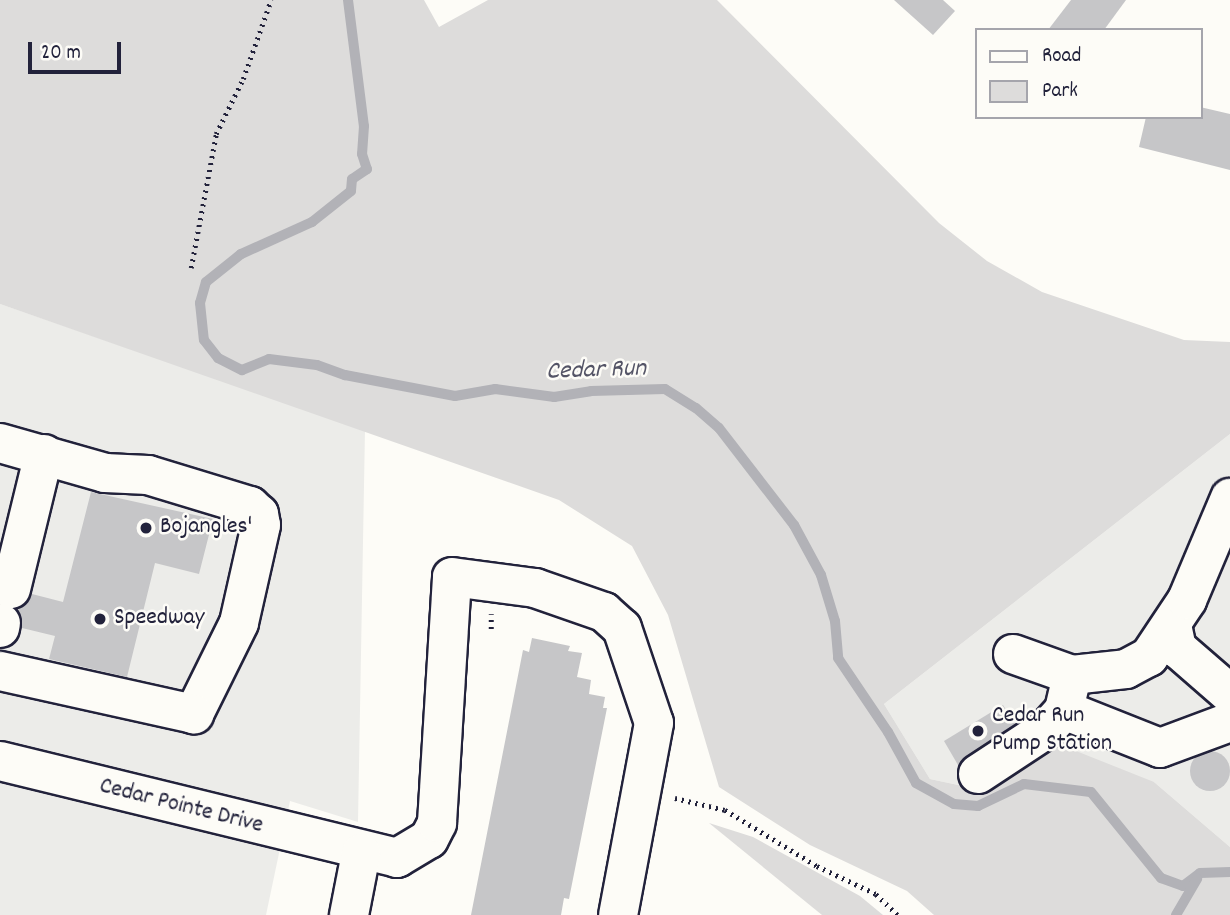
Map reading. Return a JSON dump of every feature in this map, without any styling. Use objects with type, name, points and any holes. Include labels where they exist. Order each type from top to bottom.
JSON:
[{"type":"street","points":[[0,443],[105,472],[148,475],[250,506],[259,514],[261,525],[239,623],[194,714],[0,671]]},
{"type":"street","points":[[4,613],[44,454]]},
{"type":"street","points":[[978,774],[1026,747],[1068,692],[1149,657],[1172,625],[1230,498]]},
{"type":"street","name":"Cedar Pointe Drive","points":[[0,761],[362,853],[397,858],[429,839],[437,823],[452,577],[535,588],[604,612],[622,628],[654,723],[641,788]]},
{"type":"street","points":[[1172,625],[1177,648],[1230,694]]},
{"type":"street","points":[[1013,654],[1068,692],[1160,748],[1230,722]]},
{"type":"street","points":[[618,915],[641,788]]},
{"type":"street","points":[[349,915],[362,853]]},
{"type":"path","points":[[191,268],[216,134],[243,79],[271,0]]},
{"type":"path","points":[[641,788],[724,810],[817,866],[876,894],[898,915]]},
{"type":"shaded area","points":[[0,304],[365,430],[358,822],[290,801],[266,915],[0,915]]},
{"type":"shaded area","name":"Cedar Run Pump Station","points":[[1230,434],[1230,847],[1154,782],[977,789],[930,779],[884,704]]},
{"type":"green space","points":[[0,0],[424,0],[439,27],[488,0],[717,0],[939,223],[987,261],[1042,292],[1184,340],[1230,342],[1230,434],[884,704],[930,779],[977,789],[1061,745],[1154,782],[1230,847],[1230,915],[934,915],[907,891],[810,845],[719,787],[668,615],[632,546],[559,500],[0,304]]},
{"type":"green space","points":[[709,823],[753,837],[860,896],[883,915],[822,915]]},
{"type":"building","points":[[894,0],[943,0],[955,11],[933,35]]},
{"type":"building","points":[[1071,0],[1126,0],[1105,28],[1050,28]]},
{"type":"building","points":[[1202,107],[1230,114],[1230,170],[1139,147],[1146,119],[1202,119]]},
{"type":"building","points":[[91,492],[213,519],[199,574],[155,563],[127,677],[49,659],[55,636],[22,628],[18,610],[32,594],[63,602]]},
{"type":"building","points":[[532,638],[570,646],[568,651],[582,653],[577,677],[591,680],[589,694],[605,697],[603,708],[607,708],[569,899],[564,898],[561,915],[471,915],[523,650],[529,652]]},
{"type":"building","points":[[1003,705],[1015,724],[958,765],[944,741]]},
{"type":"building","points":[[1210,751],[1224,757],[1230,771],[1224,785],[1210,791],[1196,785],[1190,771],[1196,757]]},
{"type":"waterway","name":"Cedar Run","points":[[348,0],[364,126],[362,154],[367,169],[352,179],[351,191],[312,222],[241,254],[206,282],[200,303],[204,340],[218,358],[242,370],[269,359],[317,365],[345,375],[455,396],[495,389],[554,397],[591,391],[665,389],[696,408],[719,428],[794,525],[821,575],[835,621],[838,658],[888,732],[916,783],[954,804],[978,806],[1024,784],[1091,792],[1161,878],[1183,886],[1200,873],[1230,872]]},
{"type":"waterway","name":"Cedar Run","points":[[1176,915],[1197,879]]},
{"type":"place","name":"Bojangles'","points":[[146,528]]},
{"type":"place","name":"Speedway","points":[[100,619]]},
{"type":"place","name":"Cedar Run Pump Station","points":[[978,731]]}]
